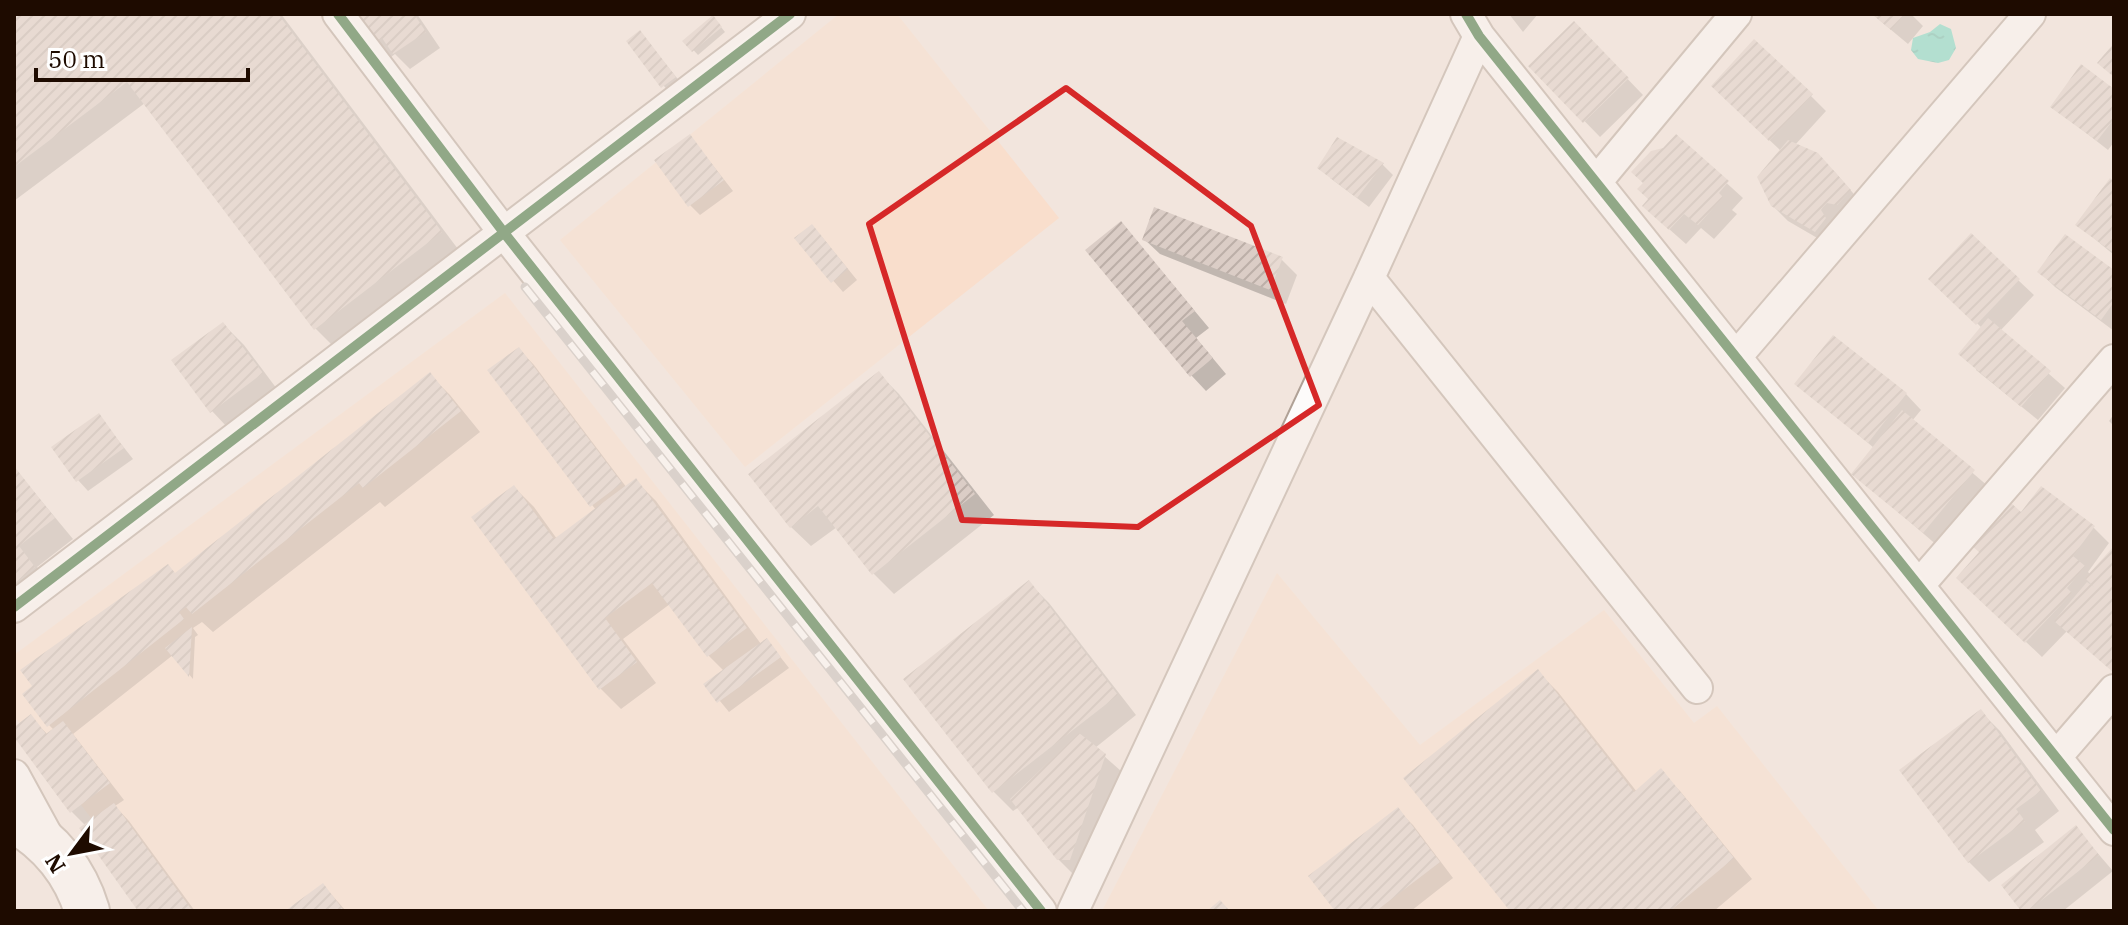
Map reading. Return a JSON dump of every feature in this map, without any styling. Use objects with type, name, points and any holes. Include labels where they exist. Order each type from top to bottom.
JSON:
[{"type":"highway","points":[[14,820],[38,836],[58,855],[78,885],[87,911]]},
{"type":"street","points":[[338,14],[505,234],[1041,911]]},
{"type":"street","points":[[14,607],[790,14]]},
{"type":"street","points":[[1597,181],[1736,14]]},
{"type":"street","points":[[1736,357],[2030,14]]},
{"type":"street","points":[[1073,911],[1369,278],[1472,25],[2114,830]]},
{"type":"street","points":[[1369,278],[1697,688]]},
{"type":"street","points":[[1919,585],[2114,360]]},
{"type":"street","points":[[2056,757],[2114,690]]},
{"type":"street","points":[[14,775],[58,855]]},
{"type":"highlighted area","points":[[1066,88],[1251,226],[1319,405],[1138,527],[962,520],[869,224]]},
{"type":"shaded area","points":[[839,14],[897,14],[1059,218],[745,467],[560,240]]},
{"type":"shaded area","points":[[505,293],[989,911],[161,911],[14,716],[14,655]]},
{"type":"shaded area","points":[[1277,573],[1420,745],[1604,610],[1694,723],[1717,706],[1879,911],[1102,911]]},
{"type":"water","points":[[1940,24],[1951,29],[1956,48],[1949,60],[1938,63],[1918,59],[1911,50],[1913,38],[1930,32]]},
{"type":"building","points":[[14,14],[278,14],[442,232],[314,330],[127,82],[14,167]]},
{"type":"building","points":[[347,14],[414,14],[426,32],[393,54],[382,38],[369,47]]},
{"type":"building","points":[[1872,14],[1905,14],[1891,30]]},
{"type":"building","points":[[713,15],[722,27],[692,52],[682,41]]},
{"type":"building","points":[[1574,21],[1629,78],[1583,123],[1528,66]]},
{"type":"building","points":[[640,30],[676,77],[661,88],[626,41]]},
{"type":"building","points":[[1754,39],[1813,94],[1769,141],[1711,86]]},
{"type":"building","points":[[2114,43],[2114,77],[2097,63]]},
{"type":"building","points":[[2081,64],[2114,89],[2114,119],[2097,141],[2050,107]]},
{"type":"building","points":[[690,134],[724,180],[688,207],[654,160]]},
{"type":"building","points":[[1676,134],[1729,181],[1719,193],[1723,197],[1698,225],[1684,214],[1669,230],[1642,206],[1648,199],[1637,189],[1643,183],[1631,172],[1651,151],[1663,148]]},
{"type":"building","points":[[1337,137],[1384,163],[1357,198],[1317,168]]},
{"type":"building","points":[[1788,140],[1818,153],[1851,190],[1837,205],[1827,203],[1823,207],[1821,210],[1826,218],[1815,232],[1771,206],[1757,177]]},
{"type":"building","points":[[2110,178],[2114,182],[2114,253],[2075,225]]},
{"type":"building","points":[[1154,207],[1283,257],[1270,290],[1142,240]]},
{"type":"building","points":[[1121,221],[1195,311],[1182,321],[1213,358],[1190,377],[1085,250]]},
{"type":"building","points":[[812,224],[848,269],[831,283],[794,238]]},
{"type":"building","points":[[1971,233],[2020,279],[1976,325],[1928,279]]},
{"type":"building","points":[[2065,234],[2114,270],[2114,302],[2101,320],[2037,272]]},
{"type":"building","points":[[1988,318],[2051,371],[2021,407],[1958,354]]},
{"type":"building","points":[[223,322],[263,373],[210,413],[171,360]]},
{"type":"building","points":[[1833,335],[1907,393],[1868,443],[1794,384]]},
{"type":"building","points":[[519,347],[622,483],[590,507],[487,370]]},
{"type":"building","points":[[879,371],[975,494],[872,575],[818,506],[790,528],[748,474]]},
{"type":"building","points":[[430,372],[461,411],[363,488],[359,483],[192,614],[186,607],[179,612],[184,619],[47,727],[22,694],[32,686],[20,670],[168,564],[175,573]]},
{"type":"building","points":[[1902,410],[1975,470],[1923,533],[1851,474]]},
{"type":"building","points":[[99,413],[124,448],[76,482],[51,447]]},
{"type":"building","points":[[14,466],[55,518],[19,546],[35,567],[14,584]]},
{"type":"building","points":[[636,478],[747,628],[707,657],[652,583],[605,618],[637,662],[599,690],[471,517],[514,485],[554,539]]},
{"type":"building","points":[[2041,486],[2095,526],[2073,556],[2085,566],[2067,588],[2072,593],[2025,643],[1956,578],[1979,552],[1972,546],[2010,502],[2021,512]]},
{"type":"building","points":[[2114,546],[2114,673],[2054,621],[2087,582],[2094,587],[2085,578]]},
{"type":"building","points":[[1029,580],[1118,695],[992,793],[903,679]]},
{"type":"building","points":[[192,627],[189,677],[165,648]]},
{"type":"building","points":[[767,638],[781,657],[717,703],[703,684]]},
{"type":"building","points":[[1538,669],[1634,792],[1661,768],[1734,858],[1670,911],[1510,911],[1403,778]]},
{"type":"building","points":[[1981,709],[2041,791],[2016,809],[2025,821],[1968,863],[1899,770]]},
{"type":"building","points":[[31,714],[46,734],[63,721],[110,783],[70,813],[14,737],[14,727]]},
{"type":"building","points":[[1079,733],[1106,754],[1070,860],[1057,860],[1010,799]]},
{"type":"building","points":[[114,803],[191,909],[189,911],[138,911],[79,828]]},
{"type":"building","points":[[1398,807],[1440,862],[1376,911],[1335,911],[1308,876]]},
{"type":"building","points":[[2076,825],[2099,855],[2028,911],[2021,911],[2001,885]]},
{"type":"building","points":[[323,883],[344,911],[285,911]]},
{"type":"building","points":[[1220,900],[1230,911],[1207,911]]},
{"type":"railway","points":[[525,287],[1023,911]]},
{"type":"cycle path","points":[[338,14],[505,234],[1041,911]]},
{"type":"cycle path","points":[[14,607],[790,14]]},
{"type":"cycle path","points":[[1466,14],[1479,36],[2114,830]]}]
